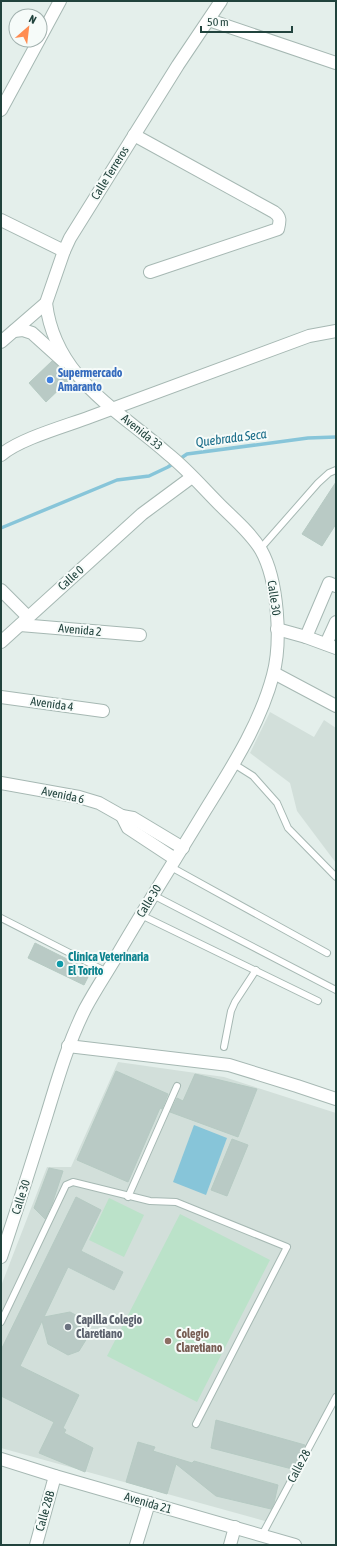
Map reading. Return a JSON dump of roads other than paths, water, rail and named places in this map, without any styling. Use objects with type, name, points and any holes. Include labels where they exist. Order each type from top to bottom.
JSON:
[{"type":"street","points":[[48,23],[60,1]]},
{"type":"street","name":"Calle Terreros","points":[[1,342],[46,303],[70,238],[134,135],[222,1]]},
{"type":"street","points":[[209,20],[336,63]]},
{"type":"street","points":[[1,110],[34,48]]},
{"type":"street","points":[[134,135],[274,212],[278,215],[280,222],[278,229],[150,272]]},
{"type":"street","points":[[1,220],[64,251]]},
{"type":"street","name":"Avenida 33","points":[[46,303],[48,321],[57,345],[72,368],[95,395],[113,408],[180,464],[247,531],[260,549]]},
{"type":"street","points":[[14,331],[23,330],[32,333],[72,368]]},
{"type":"street","points":[[1,455],[7,449],[113,408],[309,336],[336,331]]},
{"type":"street","name":"Calle 0","points":[[1,642],[142,514],[192,477]]},
{"type":"street","name":"Calle 30","points":[[1,1257],[21,1198],[68,1046],[85,1010],[153,895],[234,764],[253,728],[267,695],[274,673],[278,652],[277,629],[273,584],[267,564],[260,549]]},
{"type":"street","points":[[306,637],[332,585]]},
{"type":"street","points":[[1,590],[24,621]]},
{"type":"street","name":"Avenida 2","points":[[24,621],[140,635]]},
{"type":"street","points":[[277,629],[331,646],[336,622]]},
{"type":"street","points":[[274,673],[336,706]]},
{"type":"street","name":"Avenida 4","points":[[1,697],[103,712]]},
{"type":"street","name":"Avenida 6","points":[[1,783],[79,797],[99,804],[122,816],[133,818],[183,848]]},
{"type":"street","name":"Avenida 6","points":[[122,816],[128,828],[173,863]]},
{"type":"street","points":[[68,1046],[229,1065],[336,1099]]},
{"type":"street","name":"Avenida 21","points":[[1,1459],[295,1545]]},
{"type":"street","name":"Calle 28B","points":[[36,1545],[55,1476]]},
{"type":"street","points":[[136,1545],[149,1503]]},
{"type":"street","points":[[230,1545],[235,1527]]},
{"type":"lane","points":[[260,549],[318,483],[336,470]]},
{"type":"lane","points":[[234,764],[253,776],[277,803],[288,828],[336,877]]},
{"type":"lane","points":[[173,863],[327,953]]},
{"type":"lane","points":[[153,895],[336,990]]},
{"type":"lane","points":[[141,915],[318,1001]]},
{"type":"lane","points":[[1,918],[107,972]]},
{"type":"lane","points":[[224,1048],[233,1006],[256,970]]},
{"type":"lane","points":[[128,1197],[177,1086]]},
{"type":"lane","points":[[1,1322],[66,1185],[73,1182],[128,1197],[150,1201],[176,1202],[287,1248],[196,1424]]},
{"type":"lane","name":"Calle 28","points":[[262,1535],[336,1397]]},
{"type":"water","points":[[194,1125],[227,1138],[206,1195],[173,1182]]},
{"type":"waterway","name":"Quebrada Seca","points":[[1,528],[117,480],[149,476],[168,467],[187,454],[308,438],[336,437]]},
{"type":"place","name":"Supermercado Amaranto","points":[[50,380]]},
{"type":"place","name":"Clínica Veterinaria El Torito","points":[[60,964]]},
{"type":"place","name":"Capilla Colegio Claretiano","points":[[68,1327]]},
{"type":"place","name":"Colegio Claretiano","points":[[168,1341]]}]
